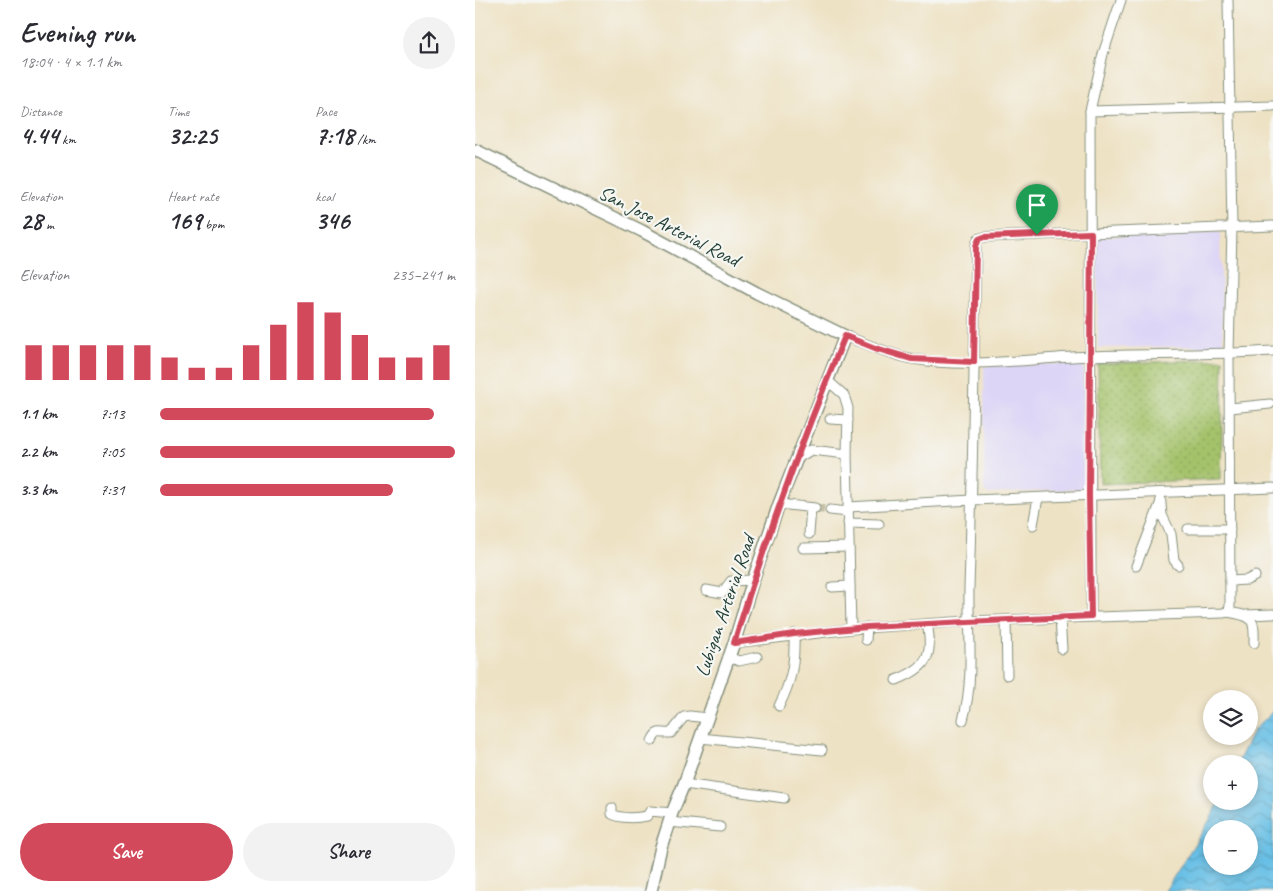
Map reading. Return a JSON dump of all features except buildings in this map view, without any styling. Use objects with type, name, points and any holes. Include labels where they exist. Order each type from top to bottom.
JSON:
[{"type":"main road","name":"San Jose Arterial Road","points":[[475,150],[642,231],[757,293],[845,336]]},
{"type":"main road","name":"Lubigan Arterial Road","points":[[651,891],[670,818],[734,643],[779,504],[845,336]]},
{"type":"street","points":[[1091,616],[1089,496],[1090,111],[1103,54],[1121,0]]},
{"type":"street","points":[[1228,0],[1232,228],[1229,354],[1230,607],[1228,612]]},
{"type":"street","points":[[1090,111],[1273,106]]},
{"type":"street","points":[[963,720],[969,690],[968,621],[976,246],[979,239],[984,237],[1273,226]]},
{"type":"street","points":[[845,336],[875,348],[912,359],[974,362],[1090,356],[1273,352]]},
{"type":"street","points":[[827,380],[844,395],[848,408],[847,454],[851,629]]},
{"type":"street","points":[[1230,408],[1270,404]]},
{"type":"street","points":[[830,419],[847,420]]},
{"type":"street","points":[[796,460],[811,450],[847,454]]},
{"type":"street","points":[[830,510],[972,500],[1273,488]]},
{"type":"street","points":[[1160,493],[1162,515],[1171,534],[1174,560],[1177,565]]},
{"type":"street","points":[[1033,525],[1038,498]]},
{"type":"street","points":[[779,504],[813,508],[809,534]]},
{"type":"street","points":[[1136,566],[1160,504]]},
{"type":"street","points":[[848,523],[879,524]]},
{"type":"street","points":[[1188,529],[1230,529]]},
{"type":"street","points":[[803,548],[849,547]]},
{"type":"street","points":[[706,590],[722,593],[735,575],[753,580]]},
{"type":"street","points":[[1230,581],[1247,580],[1255,576]]},
{"type":"street","points":[[832,587],[851,586]]},
{"type":"street","points":[[734,643],[794,634],[867,627],[968,621],[1228,612],[1246,615],[1273,614]]},
{"type":"street","points":[[1246,615],[1251,618],[1253,624],[1254,643]]},
{"type":"street","points":[[1060,618],[1062,649]]},
{"type":"street","points":[[1006,620],[1007,675]]},
{"type":"street","points":[[897,680],[918,670],[923,664],[929,652],[930,636],[927,624]]},
{"type":"street","points":[[866,640],[867,627]]},
{"type":"street","points":[[779,706],[786,693],[794,665],[794,634]]},
{"type":"street","points":[[728,656],[739,660],[757,657]]},
{"type":"street","points":[[653,741],[658,732],[671,733],[684,717],[707,718]]},
{"type":"street","points":[[700,738],[822,750]]},
{"type":"street","points":[[684,784],[784,798]]},
{"type":"street","points":[[612,808],[612,814],[620,816],[642,817],[647,816],[650,811],[654,810],[670,818],[720,827]]},
{"type":"shaded area","points":[[1220,232],[1223,346],[1098,348],[1097,237]]},
{"type":"shaded area","points":[[1084,363],[1083,489],[987,494],[984,491],[984,366]]},
{"type":"green space","points":[[1223,359],[1221,479],[1100,484],[1098,364]]},
{"type":"water","points":[[1273,711],[1273,891],[1165,891],[1203,831],[1203,875],[1258,875],[1258,820],[1210,820],[1215,810],[1258,810],[1258,755],[1242,755],[1246,745],[1258,745],[1258,726]]},
{"type":"tunnel","points":[[815,508],[830,510]]},
{"type":"route","points":[[1091,233],[1089,496],[1091,616],[867,627],[794,634],[734,643],[779,504],[845,336],[875,348],[912,359],[974,362],[976,246],[979,239],[984,237],[1037,235],[1091,233]]}]
